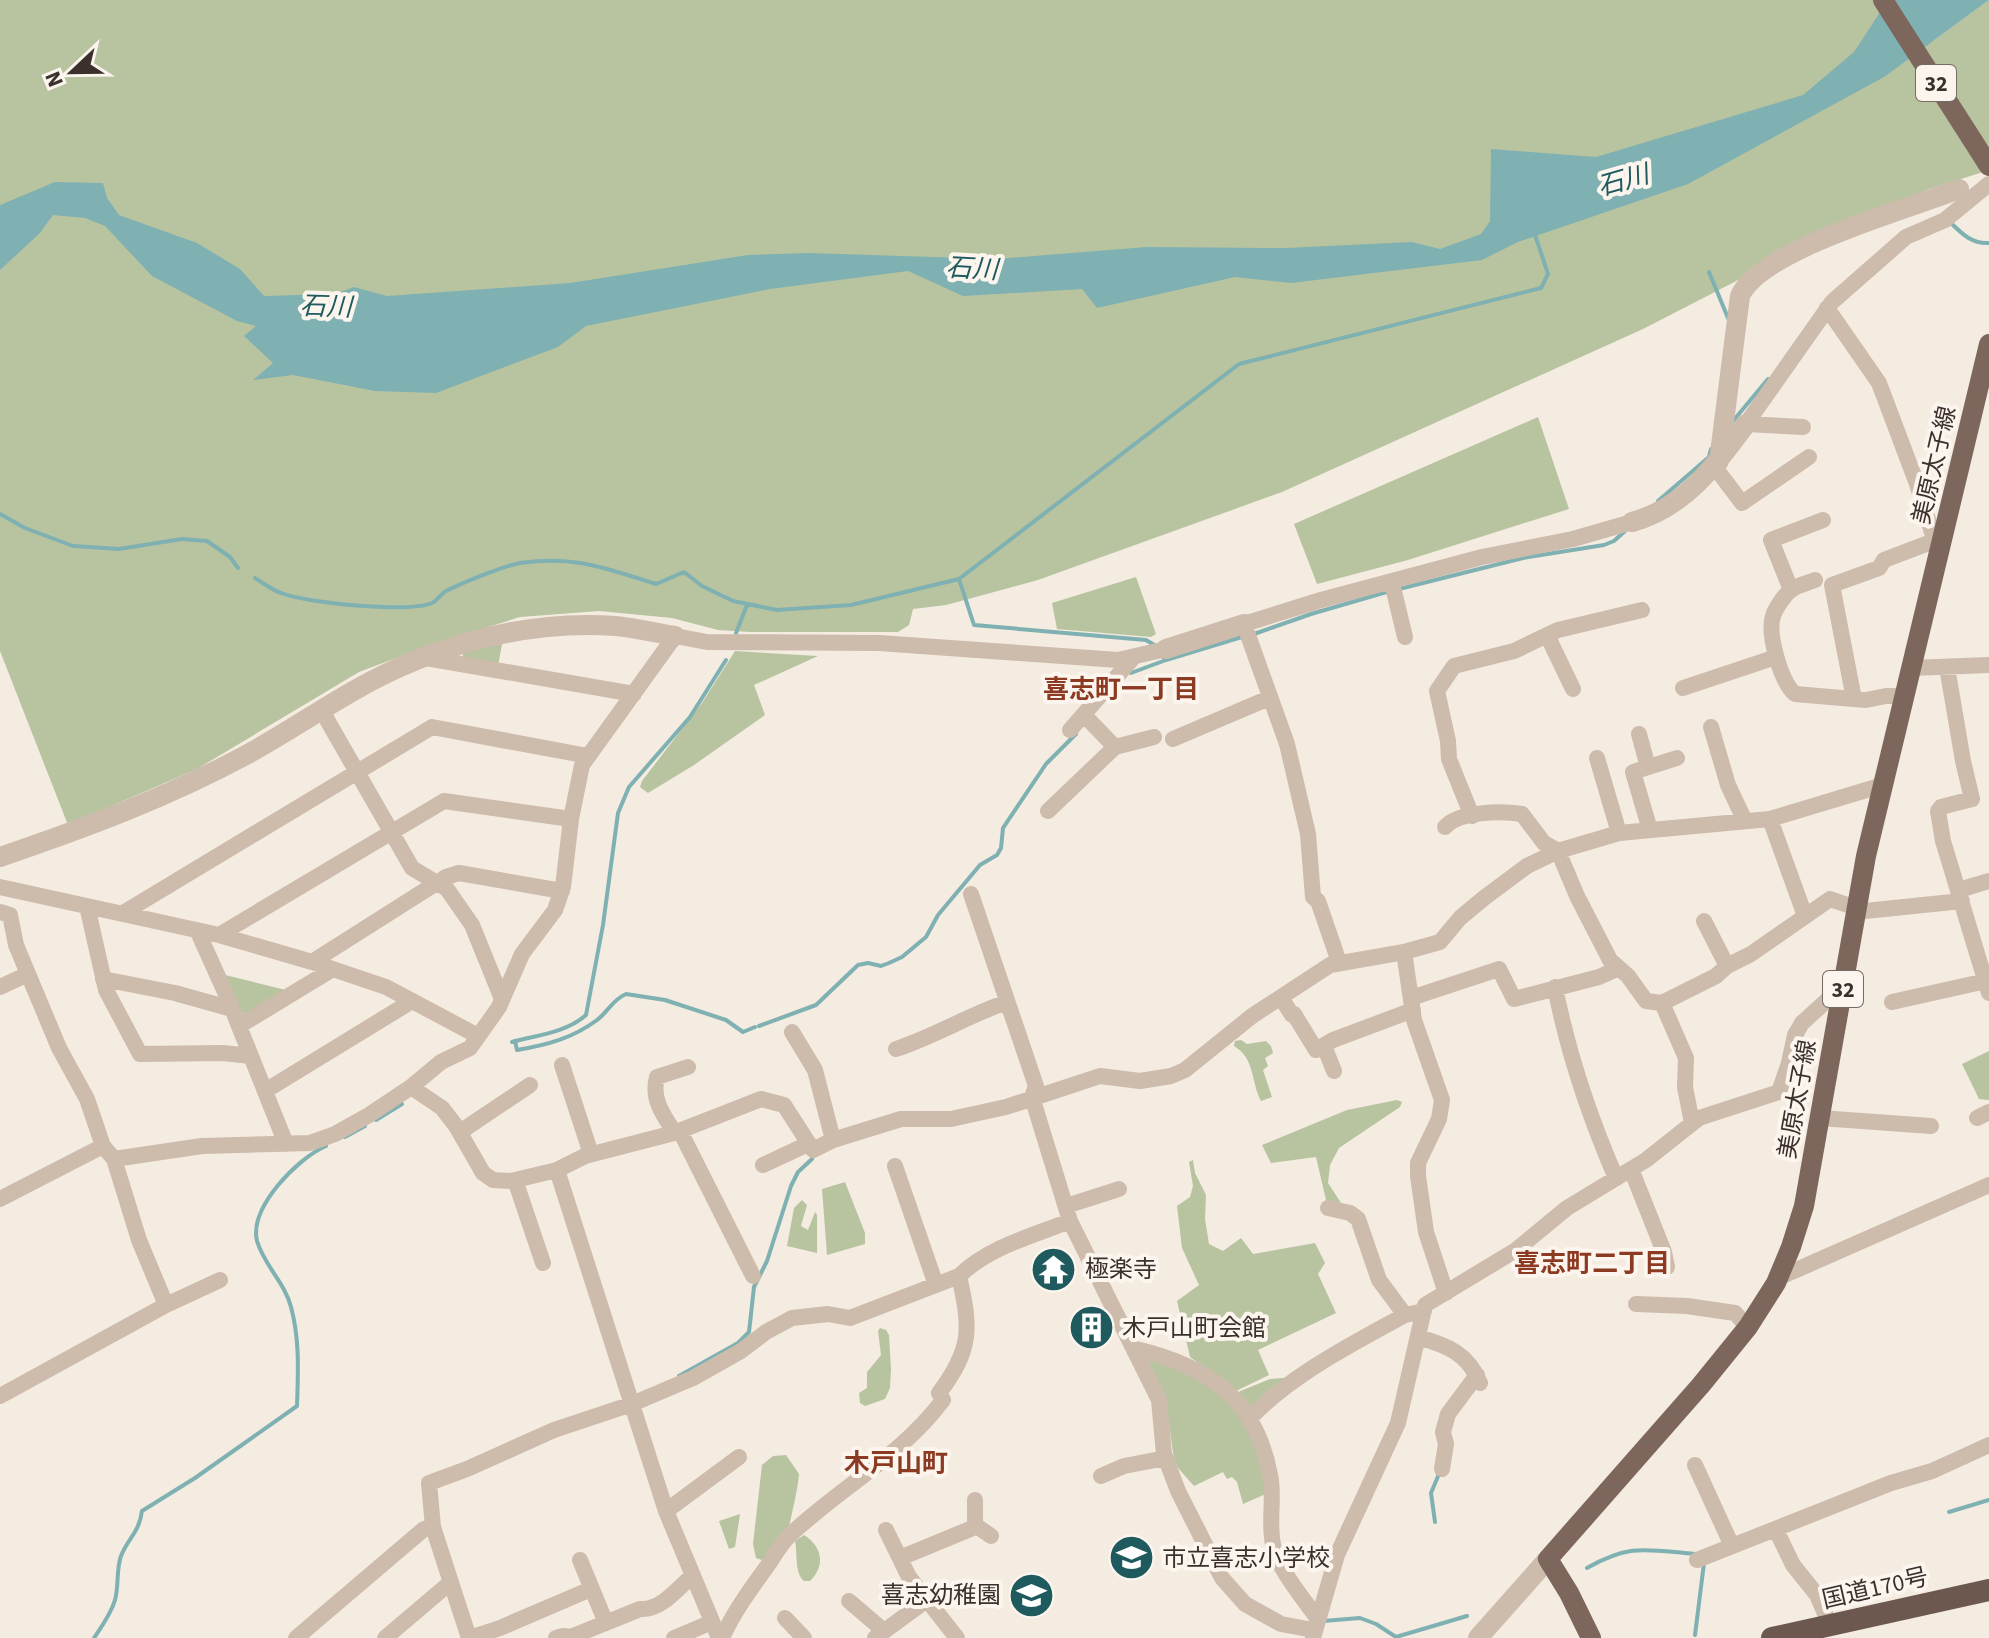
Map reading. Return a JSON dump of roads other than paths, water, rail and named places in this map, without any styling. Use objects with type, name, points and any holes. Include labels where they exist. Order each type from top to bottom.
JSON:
[{"type":"highway","name":"国道170号","points":[[1772,1638],[1989,1590]]},
{"type":"main road","name":"32","points":[[1883,0],[1989,166]]},
{"type":"main road","name":"美原太子線","points":[[1548,1559],[1724,1357],[1756,1315],[1778,1278],[1804,1206],[1856,908],[1936,548],[1989,344]]},
{"type":"main road","points":[[1548,1559],[1591,1638]]},
{"type":"street","points":[[1809,457],[1742,503],[1717,463],[1740,296],[1747,283],[1760,271],[1806,248],[1895,211],[1989,182]]},
{"type":"street","points":[[0,857],[149,804],[246,755],[357,689],[426,658],[489,636],[548,627],[618,626],[707,642],[879,643],[1118,660],[1166,649],[1321,600],[1393,589],[1482,557],[1573,539],[1655,516],[1691,491],[1717,463],[1827,308],[1906,237],[1945,220],[1989,182]]},
{"type":"street","points":[[1827,308],[1879,383],[1917,484],[1936,548],[1884,560],[1879,568],[1832,585],[1854,699]]},
{"type":"street","points":[[1746,424],[1803,427]]},
{"type":"street","points":[[1791,590],[1771,540],[1823,520]]},
{"type":"street","points":[[1815,580],[1791,590],[1773,613],[1771,625],[1776,657],[1786,687],[1795,694],[1854,699],[1904,696]]},
{"type":"street","points":[[1393,589],[1405,637]]},
{"type":"street","points":[[1472,816],[1449,759],[1437,691],[1454,666],[1514,651],[1547,635],[1642,610]]},
{"type":"street","points":[[1244,624],[1287,744],[1308,834],[1313,897],[1318,901],[1339,962]]},
{"type":"street","points":[[1547,635],[1573,689]]},
{"type":"street","points":[[0,1199],[108,1153],[310,1143],[335,1134],[411,1087],[441,1062],[470,1048],[502,999],[522,954],[555,910],[562,891],[582,765],[675,636]]},
{"type":"street","points":[[1683,688],[1776,657]]},
{"type":"street","points":[[426,658],[634,694]]},
{"type":"street","points":[[1070,730],[1133,658]]},
{"type":"street","points":[[1911,668],[1989,665]]},
{"type":"street","points":[[1892,1002],[1986,977],[1943,841],[1938,811],[1941,807],[1972,799],[1947,667]]},
{"type":"street","points":[[1173,739],[1269,698]]},
{"type":"street","points":[[322,711],[412,868],[447,889],[472,925],[502,999]]},
{"type":"street","points":[[1084,715],[1115,747]]},
{"type":"street","points":[[123,913],[432,727],[588,756]]},
{"type":"street","points":[[1711,727],[1728,785],[1745,821]]},
{"type":"street","points":[[1639,734],[1648,767]]},
{"type":"street","points":[[1048,811],[1115,747],[1154,737]]},
{"type":"street","points":[[1597,758],[1611,776],[1619,833]]},
{"type":"street","points":[[1650,830],[1633,772],[1677,758]]},
{"type":"street","points":[[411,1087],[442,1108],[460,1132],[483,1173],[493,1180],[515,1180],[557,1170],[591,1154],[677,1132],[761,1099],[775,1100],[784,1105],[813,1150],[833,1140],[901,1119],[951,1119],[1006,1107],[1100,1076],[1140,1081],[1171,1076],[1185,1070],[1252,1016],[1330,965],[1404,952],[1440,942],[1460,918],[1495,890],[1527,866],[1558,851],[1619,833],[1770,819],[1883,785]]},
{"type":"street","points":[[219,935],[444,801],[571,819]]},
{"type":"street","points":[[1445,827],[1449,822],[1500,811],[1522,814],[1544,843],[1558,851],[1610,960],[1646,1001],[1662,1003],[1716,976],[1830,899],[1865,911],[1960,896],[1989,881]]},
{"type":"street","points":[[1770,819],[1805,916]]},
{"type":"street","points":[[312,962],[437,883],[459,873],[562,891]]},
{"type":"street","points":[[0,887],[219,935],[312,962],[386,987],[478,1036]]},
{"type":"street","points":[[971,894],[1036,1086],[1032,1097],[1068,1213],[1159,1400],[1166,1458],[1178,1491],[1222,1578],[1245,1604],[1281,1624],[1314,1628]]},
{"type":"street","points":[[87,906],[106,990],[140,1054],[223,1053],[251,1056]]},
{"type":"street","points":[[0,912],[10,915],[8,944],[28,974],[59,1048],[87,1099],[166,1305]]},
{"type":"street","points":[[1704,921],[1727,966]]},
{"type":"street","points":[[197,930],[286,1144]]},
{"type":"street","points":[[1404,952],[1414,1020],[1442,1100],[1439,1119],[1418,1163],[1418,1176],[1426,1232],[1446,1293]]},
{"type":"street","points":[[1282,999],[1316,1050],[1412,1004],[1499,969],[1514,999],[1599,977],[1619,968]]},
{"type":"street","points":[[239,1026],[333,969]]},
{"type":"street","points":[[0,987],[28,974]]},
{"type":"street","points":[[103,979],[175,993],[232,1009]]},
{"type":"street","points":[[1314,1628],[1337,1555],[1398,1423],[1425,1305],[1516,1250],[1567,1208],[1624,1174],[1692,1123],[1734,1104],[1779,1092],[1795,1035],[1802,1023],[1844,985]]},
{"type":"street","points":[[1555,987],[1564,1032],[1580,1084],[1664,1252],[1667,1267]]},
{"type":"street","points":[[265,1091],[412,1001]]},
{"type":"street","points":[[896,1049],[928,1039],[947,1026],[1007,1002]]},
{"type":"street","points":[[1662,1003],[1686,1058],[1685,1087],[1692,1123]]},
{"type":"street","points":[[792,1032],[822,1066],[833,1140]]},
{"type":"street","points":[[1324,1046],[1334,1071]]},
{"type":"street","points":[[562,1065],[591,1154]]},
{"type":"street","points":[[688,1067],[657,1077],[654,1090],[664,1116],[677,1132],[753,1276]]},
{"type":"street","points":[[460,1132],[530,1085]]},
{"type":"street","points":[[1820,1118],[1931,1126]]},
{"type":"street","points":[[763,1165],[808,1144]]},
{"type":"street","points":[[895,1166],[936,1285]]},
{"type":"street","points":[[557,1170],[666,1511],[718,1633]]},
{"type":"street","points":[[515,1180],[526,1239],[543,1263]]},
{"type":"street","points":[[1778,1278],[1989,1185]]},
{"type":"street","points":[[591,1589],[502,1633],[469,1638],[433,1527],[429,1483],[554,1430],[632,1404],[693,1378],[792,1318],[828,1314],[850,1318],[959,1276],[998,1249],[1119,1189]]},
{"type":"street","points":[[1328,1208],[1350,1213],[1358,1219],[1379,1280],[1405,1315]]},
{"type":"street","points":[[674,1638],[718,1633],[788,1537],[924,1426],[943,1400],[939,1393],[956,1370],[964,1348],[966,1307],[959,1276]]},
{"type":"street","points":[[0,1396],[166,1305],[220,1280]]},
{"type":"street","points":[[1636,1304],[1687,1306],[1735,1313],[1748,1327]]},
{"type":"street","points":[[1251,1417],[1268,1400],[1304,1374],[1405,1315],[1424,1311]]},
{"type":"street","points":[[1418,1337],[1449,1346],[1478,1379],[1448,1414],[1443,1432],[1446,1448],[1442,1469]]},
{"type":"street","points":[[1136,1349],[1185,1363],[1233,1398],[1251,1417],[1271,1478],[1273,1545],[1314,1628]]},
{"type":"street","points":[[1697,1560],[1891,1483],[1932,1471],[1989,1445]]},
{"type":"street","points":[[666,1511],[739,1457]]},
{"type":"street","points":[[1101,1476],[1124,1466],[1166,1458]]},
{"type":"street","points":[[1695,1465],[1732,1546]]},
{"type":"street","points":[[975,1500],[975,1527]]},
{"type":"street","points":[[296,1638],[424,1529],[433,1527]]},
{"type":"street","points":[[975,1527],[991,1536]]},
{"type":"street","points":[[900,1558],[975,1527]]},
{"type":"street","points":[[886,1530],[909,1577],[957,1638]]},
{"type":"street","points":[[1776,1530],[1793,1565],[1817,1595],[1830,1625]]},
{"type":"street","points":[[1478,1638],[1548,1559]]},
{"type":"street","points":[[580,1560],[606,1623]]},
{"type":"street","points":[[556,1638],[571,1637],[665,1601],[693,1575]]},
{"type":"street","points":[[385,1638],[451,1582]]},
{"type":"street","points":[[849,1601],[880,1634],[928,1599]]},
{"type":"street","points":[[785,1618],[804,1638]]},
{"type":"water","name":"石川","points":[[1888,0],[1989,0],[1884,77],[1688,184],[1518,242],[1482,260],[1291,283],[1235,277],[1097,308],[1082,289],[963,296],[908,271],[770,289],[586,326],[558,347],[436,393],[375,391],[293,375],[253,380],[273,363],[244,336],[256,326],[237,321],[152,276],[105,226],[85,218],[53,215],[40,233],[0,270],[0,205],[55,182],[103,183],[107,198],[119,215],[197,243],[240,269],[264,296],[335,294],[354,287],[387,296],[570,283],[748,255],[809,253],[996,259],[1147,247],[1286,248],[1412,242],[1440,249],[1481,234],[1490,221],[1491,149],[1596,157],[1803,95],[1854,52]]},
{"type":"waterway","points":[[1951,223],[1972,240],[1989,243]]},
{"type":"waterway","points":[[255,578],[274,590],[294,597],[357,606],[402,607],[432,603],[444,592],[520,563],[574,562],[656,584],[684,572],[702,586],[733,601],[777,610],[851,605],[959,579],[1239,364],[1541,288],[1548,274],[1534,232]]},
{"type":"waterway","points":[[1709,272],[1728,318]]},
{"type":"waterway","points":[[1733,421],[1768,379]]},
{"type":"waterway","points":[[1658,501],[1709,457],[1711,449]]},
{"type":"waterway","points":[[0,514],[25,528],[73,546],[119,549],[182,539],[207,541],[230,557],[238,568]]},
{"type":"waterway","points":[[1399,589],[1523,558],[1604,545],[1625,531]]},
{"type":"waterway","points":[[959,579],[974,625],[1146,640],[1156,646]]},
{"type":"waterway","points":[[1254,634],[1390,591]]},
{"type":"waterway","points":[[736,633],[747,605]]},
{"type":"waterway","points":[[1163,657],[1166,660],[1245,636]]},
{"type":"waterway","points":[[515,1041],[562,1029],[586,1015],[603,925],[618,813],[629,787],[690,717],[726,660]]},
{"type":"waterway","points":[[1131,673],[1166,660]]},
{"type":"waterway","points":[[759,1026],[816,1005],[858,965],[868,963],[881,966],[889,963],[902,957],[926,937],[938,915],[980,865],[997,855],[1003,828],[1046,764],[1076,734]]},
{"type":"waterway","points":[[512,1042],[515,1041],[517,1050],[569,1036],[597,1020],[626,994],[665,1000],[726,1020],[743,1032],[755,1027]]},
{"type":"waterway","points":[[376,1120],[402,1104]]},
{"type":"waterway","points":[[345,1137],[365,1126]]},
{"type":"waterway","points":[[94,1638],[113,1605],[121,1556],[142,1511],[195,1478],[297,1406],[298,1356],[294,1319],[284,1290],[260,1250],[257,1228],[260,1214],[278,1185],[302,1161],[326,1146]]},
{"type":"waterway","points":[[679,1376],[738,1343],[749,1332],[754,1287],[767,1261],[791,1186],[798,1172],[812,1159]]},
{"type":"waterway","points":[[1435,1522],[1431,1493],[1439,1474]]},
{"type":"waterway","points":[[1949,1512],[1989,1500]]},
{"type":"waterway","points":[[1587,1568],[1616,1555],[1640,1550],[1695,1554]]},
{"type":"waterway","points":[[1695,1635],[1704,1563]]},
{"type":"waterway","points":[[1323,1621],[1360,1618],[1396,1637],[1467,1616]]},
{"type":"place","name":"極楽寺","points":[[1054,1269]]},
{"type":"place","name":"木戸山町会館","points":[[1091,1328]]},
{"type":"place","name":"市立喜志小学校","points":[[1131,1558]]},
{"type":"place","name":"喜志幼稚園","points":[[1032,1595]]},
{"type":"district","name":"喜志町一丁目","points":[[1121,689]]},
{"type":"district","name":"喜志町二丁目","points":[[1592,1263]]},
{"type":"district","name":"木戸山町","points":[[896,1463]]}]
